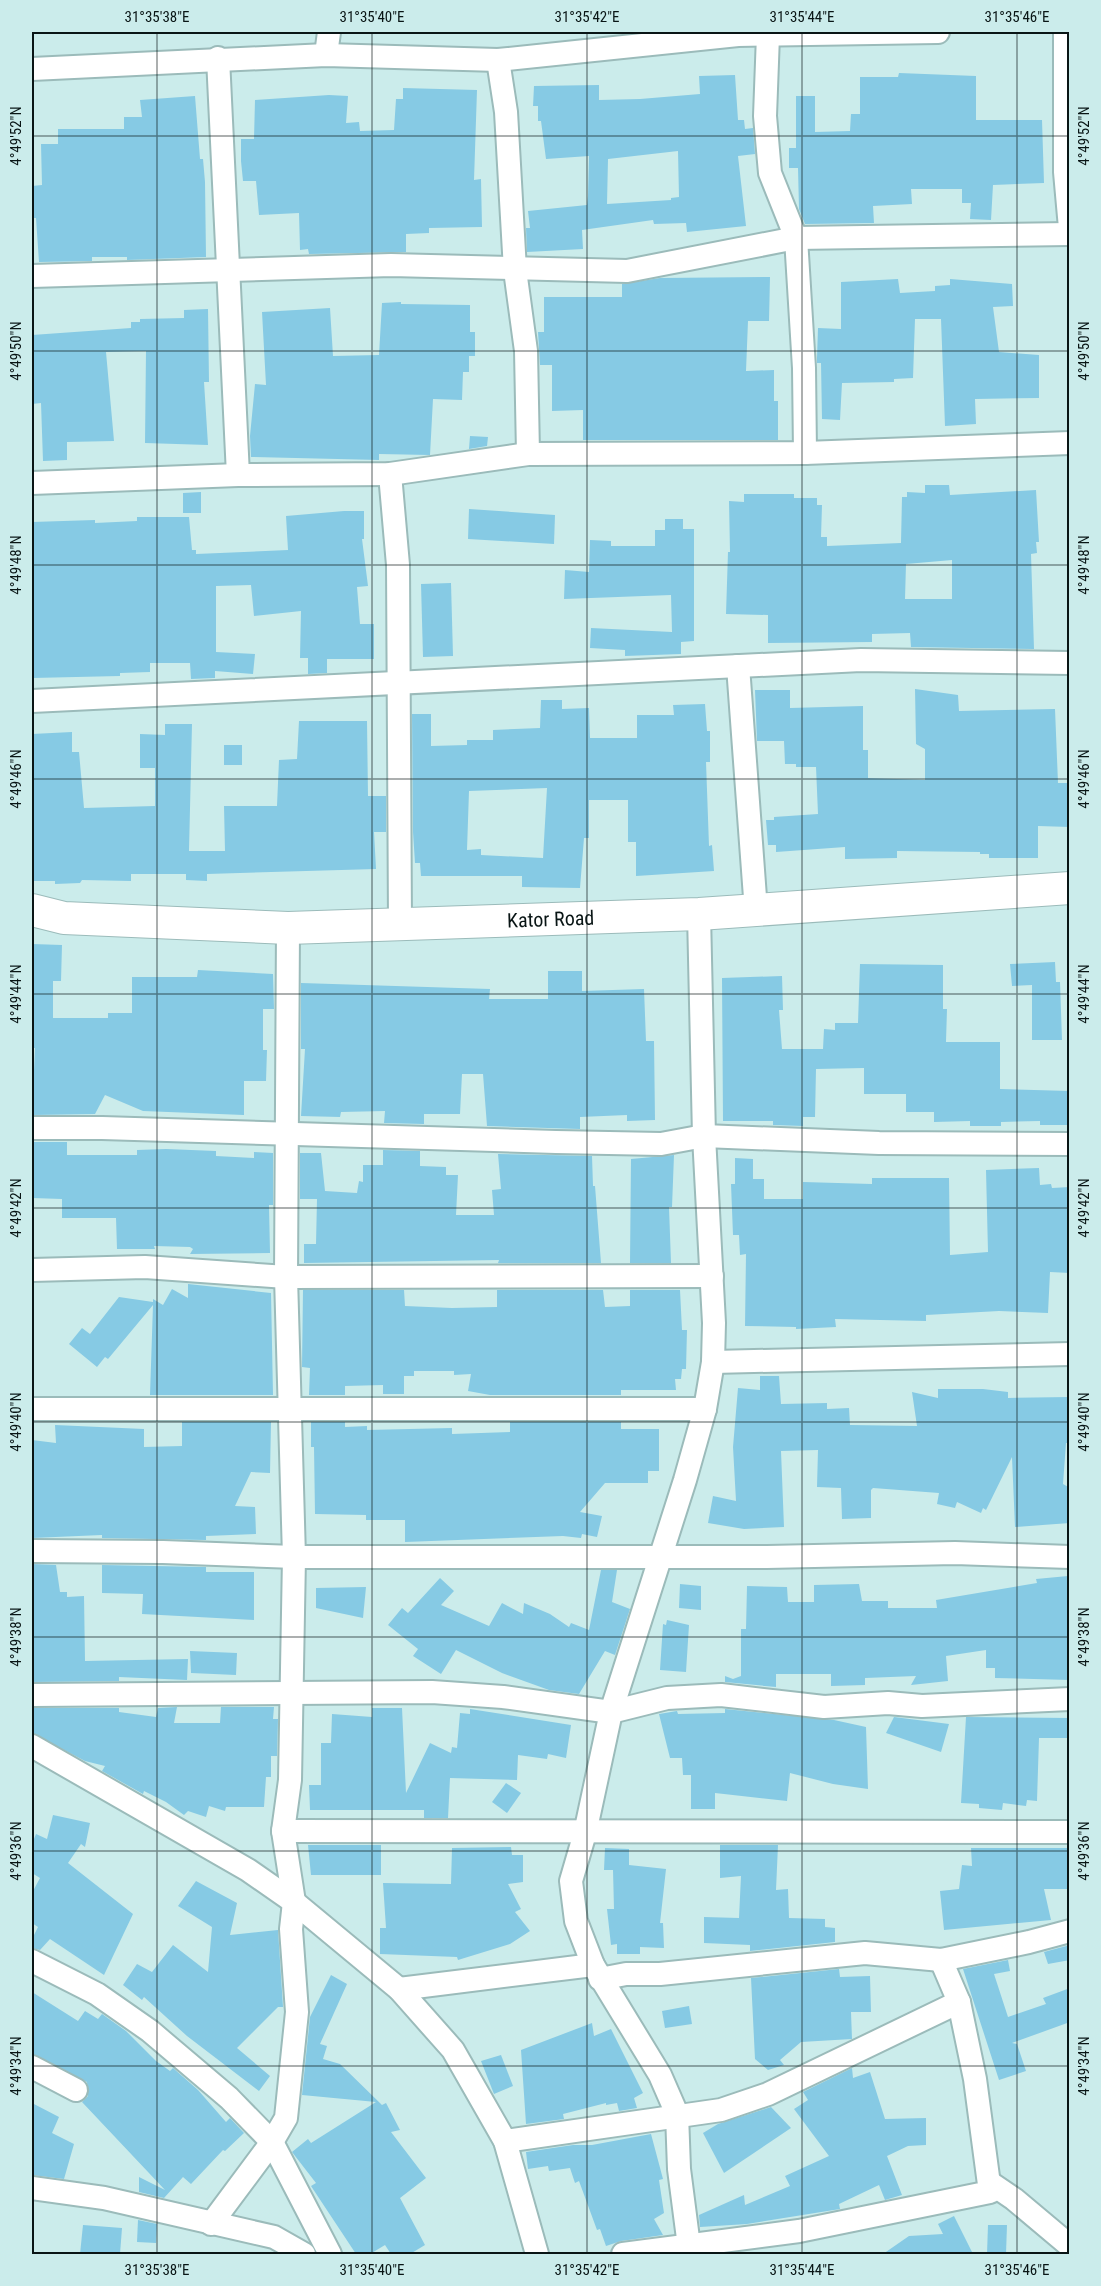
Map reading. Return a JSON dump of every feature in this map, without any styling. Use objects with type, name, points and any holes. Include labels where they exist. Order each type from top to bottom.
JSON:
[{"type":"main road","name":"Kator Road","points":[[32,910],[64,918],[288,928],[699,914],[1070,888]]},
{"type":"street","points":[[326,55],[330,32]]},
{"type":"street","points":[[32,69],[218,58],[326,55],[498,60],[737,33],[768,35],[938,32]]},
{"type":"street","points":[[1065,32],[1065,172],[1070,228]]},
{"type":"street","points":[[768,35],[765,116],[770,173],[796,238],[804,368],[805,453]]},
{"type":"street","points":[[218,58],[238,475]]},
{"type":"street","points":[[498,60],[506,112],[514,270],[526,351],[528,454]]},
{"type":"street","points":[[32,276],[230,272],[391,265],[514,270],[627,270],[796,238],[1070,234]]},
{"type":"street","points":[[32,483],[238,475],[390,474],[528,454],[805,453],[1070,442]]},
{"type":"street","points":[[390,474],[398,565],[400,923]]},
{"type":"street","points":[[32,701],[873,660],[1070,663]]},
{"type":"street","points":[[738,666],[756,911]]},
{"type":"street","points":[[689,2250],[680,2169],[677,2114],[660,2075],[597,1972],[576,1921],[571,1881],[585,1833],[611,1712],[685,1480],[705,1409],[713,1362],[712,1276],[704,1136],[699,914]]},
{"type":"street","points":[[211,2224],[272,2142],[286,2118],[297,2012],[291,1929],[294,1902],[283,1832],[290,1780],[294,1557],[286,1276],[288,928]]},
{"type":"street","points":[[32,1128],[661,1144],[704,1136],[879,1143],[1070,1144]]},
{"type":"street","points":[[32,1270],[145,1267],[286,1276],[712,1276]]},
{"type":"street","points":[[713,1362],[1070,1354]]},
{"type":"street","points":[[32,1409],[705,1409]]},
{"type":"street","points":[[32,1551],[163,1552],[294,1557],[660,1555],[766,1557],[955,1553],[1070,1557]]},
{"type":"street","points":[[32,1695],[432,1692],[502,1697],[611,1712],[667,1698],[721,1695],[824,1707],[888,1703],[922,1706],[1070,1700]]},
{"type":"street","points":[[32,1746],[248,1870],[294,1902],[399,1989],[453,2050],[505,2141],[537,2254]]},
{"type":"street","points":[[283,1832],[585,1833],[761,1830],[874,1833],[1070,1832]]},
{"type":"street","points":[[399,1989],[597,1972],[660,1974],[865,1953],[941,1960],[1070,1931]]},
{"type":"street","points":[[623,2254],[689,2250],[799,2231],[990,2192],[975,2079],[959,2002],[941,1960]]},
{"type":"street","points":[[32,1961],[97,1994],[150,2031],[229,2098],[272,2142],[330,2254]]},
{"type":"street","points":[[505,2141],[677,2114],[721,2110],[768,2094],[959,2002]]},
{"type":"street","points":[[32,2067],[76,2090]]},
{"type":"street","points":[[989,2182],[1014,2199],[1070,2246]]},
{"type":"street","points":[[32,2188],[104,2198],[274,2237],[304,2254]]},
{"type":"building","points":[[899,73],[976,76],[976,120],[1042,120],[1044,183],[993,185],[991,220],[970,219],[971,203],[962,203],[962,189],[911,189],[912,204],[873,206],[874,223],[805,224],[799,209],[798,168],[789,168],[789,148],[796,148],[796,96],[815,96],[815,132],[850,131],[851,114],[860,114],[860,77],[898,77]]},
{"type":"building","points":[[735,75],[738,120],[744,120],[745,129],[753,128],[755,154],[738,156],[746,226],[687,232],[686,223],[654,224],[653,220],[582,230],[583,249],[527,252],[526,228],[530,228],[528,211],[587,205],[588,196],[589,156],[546,159],[541,121],[538,121],[538,106],[533,106],[534,86],[599,85],[599,100],[640,99],[700,94],[699,76]],"holes":[[[678,151],[679,197],[671,198],[671,200],[607,204],[608,159]]]},
{"type":"building","points":[[403,88],[477,90],[474,180],[481,179],[482,227],[429,228],[429,233],[406,234],[406,252],[309,254],[308,249],[300,250],[299,213],[259,215],[256,181],[243,181],[241,161],[241,139],[254,139],[255,100],[329,95],[348,96],[346,123],[359,122],[360,131],[394,130],[396,99],[403,99]]},
{"type":"building","points":[[195,96],[200,159],[203,159],[205,182],[206,257],[127,260],[127,257],[92,257],[92,261],[39,262],[36,218],[32,218],[32,186],[42,185],[41,144],[58,144],[58,129],[124,129],[124,117],[142,117],[140,100]]},
{"type":"building","points":[[770,277],[769,321],[748,321],[746,371],[774,370],[774,401],[778,401],[778,440],[583,440],[583,410],[552,411],[552,365],[540,365],[538,332],[544,332],[544,297],[622,297],[622,284],[660,278]]},
{"type":"building","points":[[898,279],[900,293],[935,291],[935,286],[950,285],[950,279],[1012,284],[1013,306],[993,307],[999,352],[1039,355],[1039,398],[975,399],[976,424],[945,426],[941,319],[915,319],[913,378],[894,379],[894,382],[842,383],[840,420],[822,419],[821,363],[817,363],[818,328],[841,329],[841,282]]},
{"type":"building","points":[[401,302],[401,304],[470,305],[470,332],[475,332],[475,356],[469,356],[469,372],[463,372],[462,400],[433,399],[430,455],[379,454],[379,460],[251,457],[250,436],[255,384],[266,385],[262,312],[330,308],[333,356],[379,355],[382,303]]},
{"type":"building","points":[[208,309],[209,382],[204,382],[208,445],[145,443],[146,351],[106,352],[114,441],[67,442],[67,460],[43,461],[41,403],[32,404],[32,335],[131,328],[131,322],[140,322],[140,319],[184,318],[184,310]]},
{"type":"building","points":[[470,436],[488,437],[487,446],[469,449]]},
{"type":"building","points":[[925,485],[949,485],[950,495],[1036,490],[1039,542],[1036,542],[1037,553],[1031,554],[1034,649],[911,647],[910,633],[872,634],[872,642],[768,643],[768,615],[726,614],[728,552],[730,552],[729,501],[744,502],[744,494],[794,494],[794,498],[817,498],[817,505],[822,505],[821,537],[827,537],[827,546],[901,543],[902,497],[907,497],[907,492],[925,493]],"holes":[[[952,560],[952,599],[905,599],[906,564]]]},
{"type":"building","points":[[201,492],[201,513],[183,513],[183,493]]},
{"type":"building","points":[[469,509],[555,515],[554,544],[468,539]]},
{"type":"building","points":[[364,511],[364,539],[362,539],[368,586],[357,587],[360,624],[374,624],[374,659],[327,659],[327,673],[308,674],[308,658],[300,658],[301,611],[254,616],[251,585],[216,586],[216,652],[255,654],[253,674],[215,671],[215,678],[191,679],[190,663],[150,663],[150,672],[120,673],[120,676],[32,678],[32,522],[95,520],[95,523],[137,521],[137,517],[189,517],[192,550],[196,550],[196,554],[288,550],[286,516]]},
{"type":"building","points":[[665,519],[683,519],[683,529],[694,529],[694,641],[681,642],[681,654],[625,656],[625,650],[590,648],[591,628],[672,632],[671,595],[564,599],[565,570],[589,572],[590,540],[611,541],[611,546],[655,546],[655,530],[665,530]]},
{"type":"building","points":[[451,583],[453,656],[423,657],[421,584]]},
{"type":"building","points":[[915,689],[958,695],[959,711],[1055,709],[1058,783],[1070,783],[1070,827],[1038,826],[1038,858],[989,858],[989,854],[980,854],[980,852],[897,851],[897,858],[845,859],[845,847],[776,852],[776,845],[768,845],[766,820],[774,820],[774,817],[818,814],[816,767],[796,767],[796,764],[785,764],[784,741],[757,741],[755,690],[790,690],[790,708],[863,706],[863,750],[868,750],[868,778],[925,780],[925,749],[916,744]]},
{"type":"building","points":[[541,700],[562,700],[562,709],[589,708],[590,738],[637,738],[637,715],[674,715],[673,705],[705,704],[707,731],[710,731],[710,762],[706,762],[709,846],[712,845],[714,871],[636,876],[636,842],[628,842],[628,800],[589,800],[589,838],[584,838],[580,888],[522,887],[522,876],[421,876],[420,863],[415,863],[413,832],[412,714],[431,714],[431,746],[467,745],[467,740],[493,740],[493,730],[540,728]],"holes":[[[547,788],[543,858],[481,855],[481,849],[467,850],[469,791]]]},
{"type":"building","points":[[299,721],[367,721],[368,796],[386,796],[386,832],[374,832],[376,869],[207,874],[207,881],[186,880],[186,874],[131,874],[131,881],[82,880],[80,883],[55,884],[55,881],[32,881],[32,734],[72,732],[72,752],[79,752],[84,808],[155,806],[155,768],[140,768],[140,734],[165,735],[165,724],[192,724],[189,851],[225,851],[224,806],[277,806],[279,760],[297,759]]},
{"type":"building","points":[[224,745],[242,745],[242,765],[224,765]]},
{"type":"building","points":[[32,944],[62,945],[61,981],[53,981],[53,1018],[108,1018],[108,1013],[132,1013],[132,977],[197,977],[198,970],[273,974],[274,1009],[263,1009],[263,1050],[267,1050],[266,1081],[244,1081],[244,1115],[143,1111],[105,1095],[95,1114],[32,1115],[35,1048],[32,1048]]},
{"type":"building","points":[[1055,962],[1056,982],[1060,982],[1062,1040],[1032,1040],[1032,985],[1012,986],[1010,964]]},
{"type":"building","points":[[860,964],[943,965],[943,1009],[947,1009],[946,1042],[1000,1042],[1000,1089],[1070,1091],[1070,1125],[1040,1125],[1040,1121],[1001,1122],[1001,1126],[970,1126],[970,1121],[934,1122],[934,1112],[906,1112],[906,1094],[864,1094],[864,1068],[816,1069],[815,1117],[803,1117],[803,1126],[773,1125],[773,1121],[723,1121],[722,978],[782,976],[783,1010],[779,1010],[782,1049],[823,1049],[824,1029],[835,1030],[835,1023],[858,1023]]},
{"type":"building","points":[[548,971],[582,971],[582,991],[644,989],[646,1041],[654,1041],[655,1120],[627,1121],[627,1115],[580,1117],[580,1129],[487,1126],[483,1074],[462,1074],[460,1114],[424,1114],[424,1124],[384,1123],[385,1111],[341,1112],[340,1117],[301,1116],[305,1049],[301,1049],[301,983],[490,989],[489,999],[548,999]]},
{"type":"building","points":[[32,1142],[67,1142],[67,1155],[137,1155],[137,1150],[166,1149],[216,1151],[216,1156],[254,1158],[254,1152],[273,1153],[273,1205],[269,1205],[270,1253],[190,1254],[193,1249],[190,1247],[154,1246],[155,1249],[117,1249],[116,1218],[62,1218],[62,1199],[32,1198]]},
{"type":"building","points":[[383,1150],[420,1151],[420,1166],[446,1167],[446,1175],[458,1175],[456,1215],[494,1215],[492,1190],[501,1189],[498,1154],[592,1156],[601,1263],[498,1263],[499,1260],[304,1263],[304,1244],[316,1244],[317,1199],[300,1199],[300,1153],[321,1153],[325,1191],[357,1193],[359,1181],[363,1182],[363,1165],[383,1165]]},
{"type":"building","points":[[674,1155],[672,1207],[669,1207],[671,1263],[630,1263],[631,1159]]},
{"type":"building","points":[[735,1158],[753,1159],[753,1179],[764,1179],[764,1199],[803,1199],[803,1182],[872,1184],[872,1178],[949,1178],[950,1255],[988,1252],[986,1170],[1039,1168],[1040,1185],[1051,1184],[1052,1188],[1070,1187],[1070,1273],[1050,1272],[1048,1313],[999,1311],[926,1315],[926,1321],[835,1319],[836,1327],[796,1329],[796,1327],[745,1326],[746,1254],[740,1255],[739,1235],[733,1235],[731,1184],[735,1184]]},
{"type":"building","points":[[188,1284],[271,1293],[273,1395],[150,1395],[153,1305],[108,1359],[105,1357],[97,1367],[69,1344],[82,1328],[90,1334],[119,1297],[153,1302],[153,1299],[163,1305],[172,1289],[188,1298]]},
{"type":"building","points":[[303,1290],[404,1290],[405,1306],[452,1308],[497,1307],[497,1290],[603,1290],[605,1307],[630,1306],[630,1290],[680,1290],[682,1330],[687,1330],[686,1369],[682,1369],[681,1379],[675,1379],[676,1390],[621,1390],[621,1395],[490,1395],[468,1391],[471,1374],[454,1375],[454,1371],[414,1371],[414,1376],[404,1376],[404,1394],[383,1394],[383,1385],[345,1386],[345,1395],[309,1395],[310,1368],[302,1367]]},
{"type":"building","points":[[760,1376],[779,1376],[781,1404],[827,1403],[827,1409],[849,1408],[850,1425],[917,1426],[912,1392],[938,1398],[938,1389],[983,1389],[1008,1392],[1008,1398],[1070,1397],[1070,1440],[1066,1443],[1063,1484],[1070,1488],[1070,1523],[1015,1527],[1012,1457],[986,1510],[983,1508],[981,1513],[957,1502],[955,1508],[937,1504],[939,1493],[873,1488],[871,1490],[871,1518],[842,1519],[841,1488],[817,1487],[818,1450],[781,1451],[784,1527],[744,1529],[708,1523],[713,1496],[736,1501],[733,1447],[738,1388],[760,1390]]},
{"type":"building","points":[[182,1422],[271,1422],[270,1473],[251,1472],[235,1506],[255,1507],[256,1534],[206,1536],[206,1540],[102,1538],[102,1535],[32,1538],[32,1440],[56,1443],[55,1425],[144,1429],[144,1447],[182,1446]]},
{"type":"building","points":[[311,1422],[345,1422],[345,1427],[367,1426],[367,1430],[452,1428],[452,1434],[510,1432],[510,1422],[621,1422],[621,1429],[659,1429],[659,1471],[648,1471],[648,1483],[605,1483],[580,1512],[602,1516],[597,1537],[582,1534],[581,1538],[563,1536],[405,1542],[405,1520],[366,1520],[366,1515],[315,1514],[314,1447],[311,1447]]},
{"type":"building","points":[[32,1564],[56,1565],[60,1592],[67,1592],[67,1597],[84,1596],[85,1661],[188,1659],[187,1680],[119,1677],[119,1681],[32,1682]]},
{"type":"building","points":[[102,1565],[206,1567],[206,1572],[254,1572],[254,1620],[142,1614],[143,1594],[102,1593]]},
{"type":"building","points":[[601,1570],[617,1570],[612,1602],[630,1609],[615,1655],[605,1651],[579,1694],[549,1690],[502,1673],[456,1650],[441,1674],[413,1656],[418,1649],[388,1625],[402,1608],[408,1613],[440,1578],[454,1591],[441,1605],[489,1626],[502,1603],[523,1614],[524,1603],[550,1614],[569,1627],[571,1623],[589,1630]]},
{"type":"building","points":[[1068,1576],[1070,1680],[995,1678],[995,1668],[986,1668],[986,1650],[946,1656],[948,1681],[911,1685],[916,1676],[865,1678],[865,1685],[831,1686],[831,1674],[776,1674],[776,1687],[725,1682],[725,1676],[733,1679],[741,1676],[741,1629],[746,1629],[747,1586],[787,1587],[788,1602],[814,1602],[814,1585],[859,1584],[862,1601],[888,1601],[888,1608],[937,1608],[936,1600],[1037,1583],[1036,1579]]},
{"type":"building","points":[[680,1584],[701,1586],[701,1610],[679,1608]]},
{"type":"building","points":[[366,1587],[363,1618],[316,1608],[316,1588]]},
{"type":"building","points":[[667,1620],[689,1625],[686,1672],[660,1670],[663,1624],[666,1625]]},
{"type":"building","points":[[190,1651],[237,1653],[236,1675],[191,1673]]},
{"type":"building","points":[[177,1707],[174,1723],[220,1723],[221,1707],[274,1707],[273,1719],[278,1719],[277,1756],[271,1756],[271,1777],[266,1777],[264,1807],[226,1807],[225,1811],[209,1806],[206,1817],[188,1811],[184,1815],[166,1802],[144,1791],[143,1794],[102,1771],[105,1766],[85,1761],[32,1733],[32,1708],[119,1708],[119,1712],[156,1717],[158,1708]]},
{"type":"building","points":[[372,1708],[402,1708],[406,1793],[430,1743],[451,1753],[452,1747],[457,1748],[460,1713],[470,1714],[470,1709],[571,1725],[566,1758],[548,1754],[547,1759],[518,1755],[517,1780],[450,1778],[448,1818],[424,1818],[424,1810],[310,1810],[309,1785],[321,1785],[321,1743],[331,1743],[332,1714],[372,1717]]},
{"type":"building","points":[[725,1709],[834,1720],[866,1727],[868,1789],[833,1784],[790,1773],[787,1801],[715,1793],[715,1809],[691,1809],[691,1775],[683,1775],[682,1758],[670,1758],[659,1714],[677,1711],[678,1714],[725,1713]]},
{"type":"building","points":[[894,1717],[949,1724],[941,1752],[886,1733]]},
{"type":"building","points":[[966,1717],[1070,1718],[1070,1738],[1039,1738],[1037,1801],[1027,1800],[1026,1806],[1003,1803],[1002,1810],[979,1808],[979,1804],[961,1803]]},
{"type":"building","points":[[506,1783],[521,1793],[507,1813],[492,1802]]},
{"type":"building","points":[[53,1815],[90,1823],[85,1847],[81,1844],[68,1863],[133,1914],[104,1975],[50,1939],[40,1950],[32,1948],[32,1939],[38,1927],[32,1923],[32,1893],[40,1878],[32,1873],[32,1844],[36,1834],[47,1839]]},
{"type":"building","points":[[308,1845],[381,1845],[381,1875],[311,1875]]},
{"type":"building","points":[[720,1845],[778,1845],[776,1890],[788,1889],[789,1918],[825,1919],[825,1927],[835,1928],[835,1942],[750,1951],[750,1945],[704,1943],[704,1917],[739,1918],[741,1876],[720,1878]]},
{"type":"building","points":[[511,1847],[512,1855],[523,1855],[523,1882],[508,1884],[521,1909],[515,1912],[530,1931],[510,1944],[458,1960],[457,1957],[380,1954],[380,1928],[386,1928],[383,1883],[451,1884],[452,1848]]},
{"type":"building","points":[[605,1848],[629,1849],[629,1865],[666,1869],[660,1923],[663,1923],[664,1948],[640,1947],[640,1954],[617,1954],[617,1944],[611,1945],[607,1909],[614,1909],[613,1870],[604,1870]]},
{"type":"building","points":[[971,1848],[1070,1848],[1070,1889],[1044,1889],[1051,1920],[944,1930],[940,1891],[959,1889],[962,1865],[972,1866]]},
{"type":"building","points":[[196,1881],[237,1903],[230,1935],[278,1930],[283,2007],[278,2007],[237,2048],[270,2076],[259,2091],[187,2036],[144,1997],[142,2000],[123,1985],[137,1964],[152,1972],[173,1945],[208,1972],[212,1927],[178,1906]]},
{"type":"building","points":[[1070,1945],[1070,1960],[1048,1964],[1044,1952]]},
{"type":"building","points":[[1008,1960],[1010,1971],[994,1974],[1008,2017],[1046,2004],[1043,1998],[1070,1988],[1070,2022],[1012,2043],[1017,2044],[1026,2071],[999,2080],[963,1969]]},
{"type":"building","points":[[839,1969],[840,1977],[870,1976],[871,2012],[851,2012],[852,2039],[801,2042],[780,2060],[784,2065],[768,2070],[755,2059],[751,1978]]},
{"type":"building","points":[[331,1975],[347,1984],[320,2044],[327,2046],[323,2059],[340,2064],[382,2105],[386,2103],[400,2130],[391,2132],[426,2178],[400,2198],[425,2245],[410,2254],[391,2254],[385,2245],[370,2254],[356,2254],[311,2186],[316,2183],[292,2152],[308,2139],[311,2143],[376,2102],[302,2095],[310,2017]]},
{"type":"building","points":[[32,1992],[78,2021],[85,2011],[98,2019],[102,2014],[126,2031],[156,2061],[170,2071],[173,2068],[198,2090],[226,2122],[230,2118],[244,2133],[225,2151],[223,2150],[191,2184],[183,2177],[164,2198],[139,2192],[139,2177],[165,2190],[82,2102],[88,2096],[87,2082],[32,2054]]},
{"type":"building","points":[[689,2006],[692,2024],[665,2028],[662,2011]]},
{"type":"building","points":[[592,2023],[594,2036],[611,2029],[643,2093],[634,2098],[637,2108],[619,2111],[617,2103],[606,2105],[606,2103],[563,2114],[564,2119],[526,2124],[521,2050]]},
{"type":"building","points":[[501,2055],[513,2086],[494,2094],[481,2061]]},
{"type":"building","points":[[852,2068],[853,2078],[870,2072],[885,2119],[926,2118],[926,2145],[908,2146],[887,2156],[902,2195],[885,2200],[879,2185],[839,2204],[840,2209],[747,2224],[700,2227],[699,2215],[744,2195],[745,2205],[790,2186],[785,2176],[829,2156],[794,2109],[808,2100],[803,2092]]},
{"type":"building","points":[[32,2103],[59,2117],[52,2133],[74,2144],[64,2179],[32,2175]]},
{"type":"building","points":[[771,2107],[791,2128],[724,2173],[703,2133],[718,2124]]},
{"type":"building","points":[[651,2134],[663,2179],[659,2180],[664,2213],[654,2219],[663,2235],[621,2241],[606,2246],[600,2229],[597,2230],[579,2181],[575,2183],[570,2168],[549,2171],[548,2166],[528,2169],[526,2152],[573,2145],[592,2145]]},
{"type":"building","points":[[954,2216],[973,2254],[883,2254],[909,2236],[943,2234],[938,2224]]},
{"type":"building","points":[[138,2220],[157,2224],[156,2243],[137,2242]]},
{"type":"building","points":[[83,2225],[122,2228],[120,2254],[80,2254]]},
{"type":"building","points":[[988,2225],[1007,2225],[1006,2254],[987,2254]]}]
